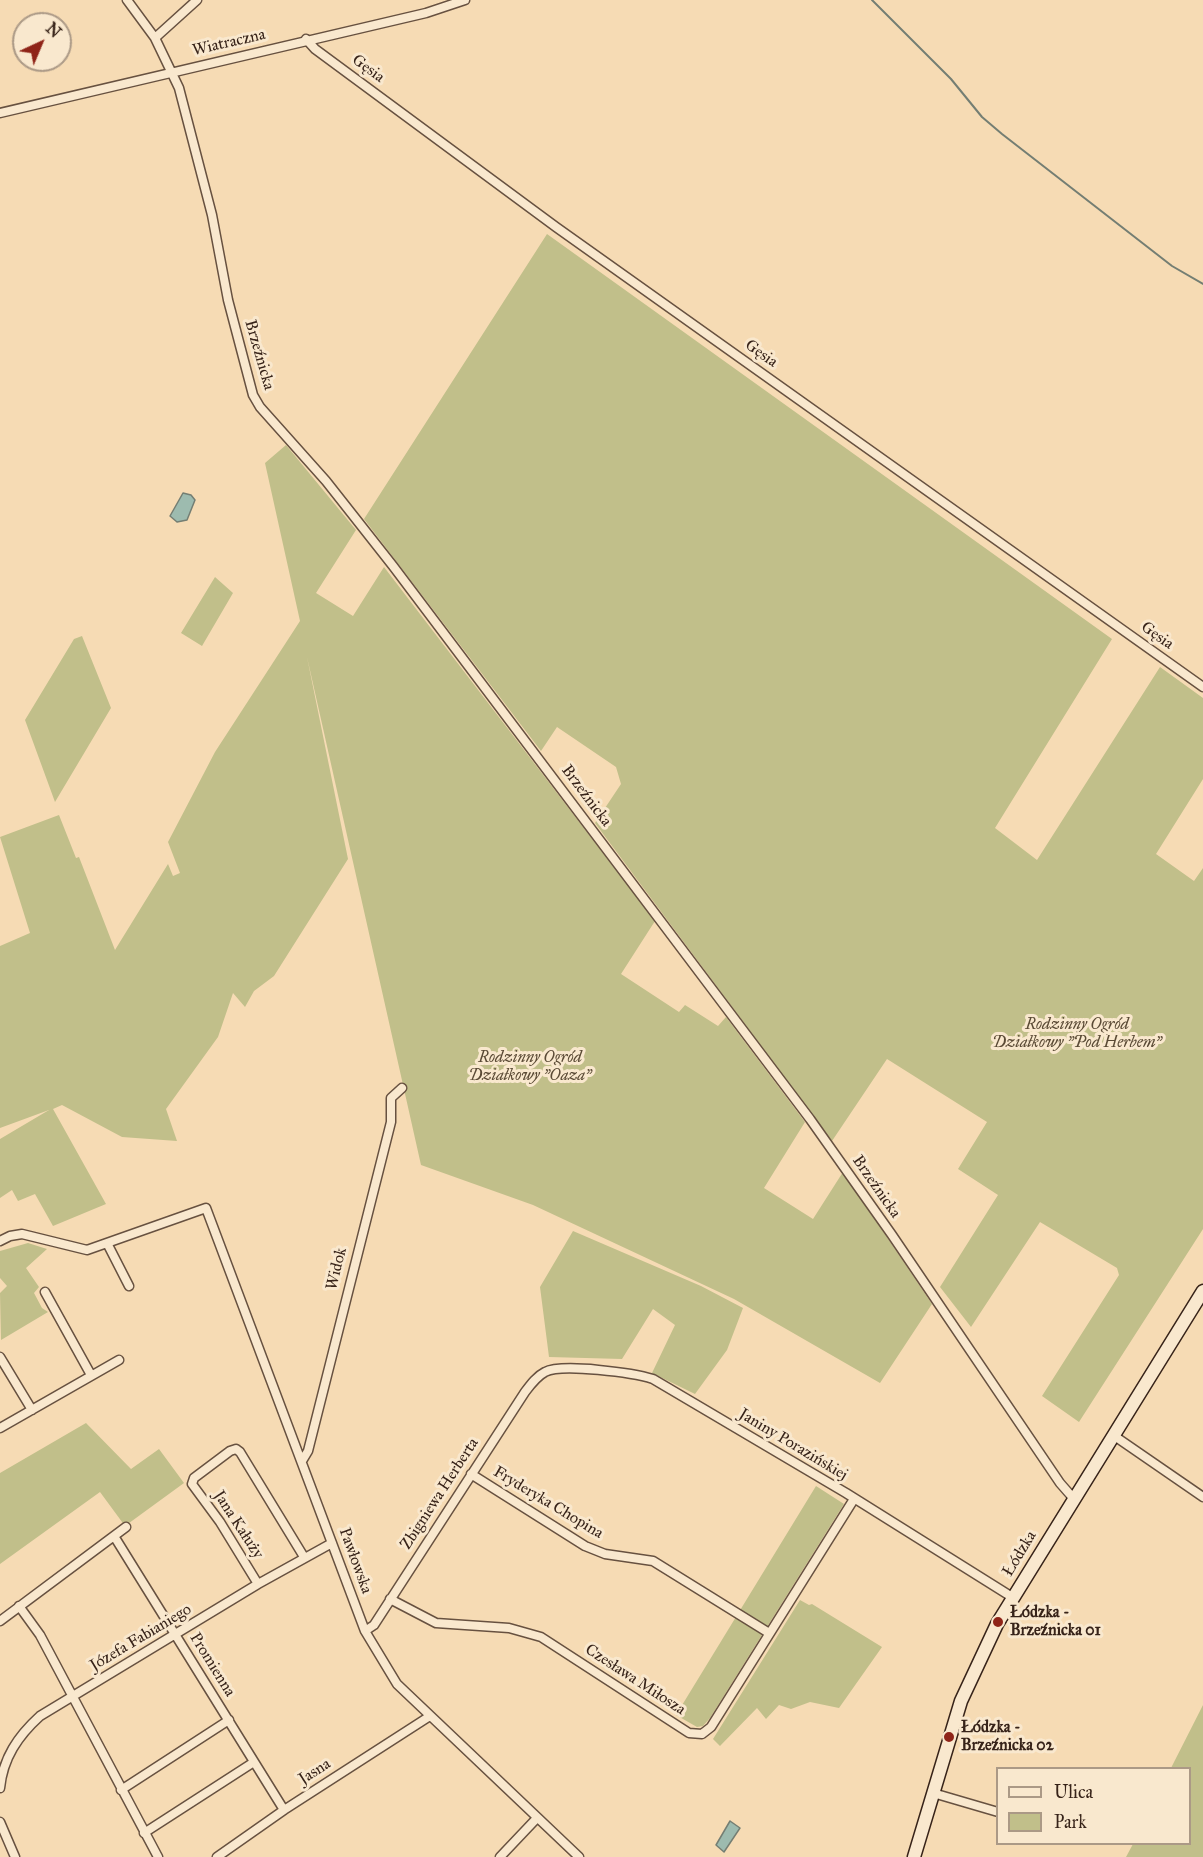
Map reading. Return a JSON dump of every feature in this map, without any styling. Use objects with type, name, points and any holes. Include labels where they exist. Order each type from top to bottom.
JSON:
[{"type":"main road","name":"Łódzka","points":[[914,1857],[961,1701],[980,1658],[1012,1598],[1203,1291]]},
{"type":"street","name":"Brzeźnicka","points":[[127,0],[155,38],[173,71],[212,215],[228,300],[249,379],[260,407],[326,482],[380,550],[624,870],[827,1142],[1060,1483],[1074,1499]]},
{"type":"street","points":[[155,38],[197,0]]},
{"type":"street","name":"Wiatraczna","points":[[0,113],[306,39],[426,13],[465,0]]},
{"type":"street","name":"Gęsia","points":[[306,39],[315,49],[556,227],[1203,687]]},
{"type":"street","name":"Widok","points":[[302,1461],[308,1452],[391,1122],[391,1098],[402,1088]]},
{"type":"street","name":"Pawłowska","points":[[107,1243],[206,1208],[365,1631],[397,1684],[579,1857]]},
{"type":"street","points":[[0,1241],[22,1234],[87,1250],[107,1243],[129,1287]]},
{"type":"street","points":[[45,1292],[91,1375]]},
{"type":"street","points":[[0,1357],[32,1410]]},
{"type":"street","points":[[0,1428],[119,1360]]},
{"type":"street","name":"Janiny Porazińskiej","points":[[542,1373],[558,1369],[619,1372],[653,1379],[854,1499],[1012,1598]]},
{"type":"street","name":"Zbigniewa Herberta","points":[[365,1631],[372,1628],[525,1392],[542,1373]]},
{"type":"street","points":[[1113,1435],[1203,1497]]},
{"type":"street","name":"Jana Kałuży","points":[[258,1584],[220,1522],[192,1484],[194,1478],[230,1451],[238,1450],[304,1557]]},
{"type":"street","name":"Fryderyka Chopina","points":[[471,1474],[585,1546],[604,1554],[653,1561],[769,1633]]},
{"type":"street","name":"Czesława Miłosza","points":[[390,1599],[436,1623],[509,1628],[541,1637],[693,1734],[702,1734],[711,1727],[854,1499]]},
{"type":"street","points":[[0,1621],[126,1527]]},
{"type":"street","name":"Promienna","points":[[114,1536],[284,1810]]},
{"type":"street","name":"Józefa Fabianiego","points":[[0,1788],[9,1753],[22,1734],[40,1716],[258,1584],[332,1543]]},
{"type":"street","points":[[19,1606],[40,1635],[71,1698],[158,1857]]},
{"type":"street","name":"Jasna","points":[[217,1857],[284,1810],[430,1716]]},
{"type":"street","points":[[120,1790],[229,1720]]},
{"type":"street","points":[[144,1833],[254,1762]]},
{"type":"street","points":[[933,1793],[996,1811]]},
{"type":"street","points":[[500,1857],[537,1818]]},
{"type":"street","points":[[0,1822],[15,1857]]},
{"type":"green space","name":"Rodzinny Ogród Działkowy \"Pod Herbem\"","points":[[547,234],[1112,639],[995,828],[1037,860],[1160,667],[1203,698],[1203,779],[1156,854],[1194,881],[1203,868],[1203,1229],[1079,1422],[1042,1396],[1119,1275],[1117,1268],[1040,1222],[971,1327],[940,1287],[998,1195],[958,1169],[987,1122],[887,1059],[832,1141],[595,823],[621,784],[616,767],[557,727],[541,751],[364,519]]},
{"type":"green space","name":"Rodzinny Ogród Działkowy \"Oaza\"","points":[[286,445],[356,530],[316,593],[353,616],[384,567],[655,921],[621,974],[679,1012],[685,1005],[718,1026],[726,1017],[805,1122],[764,1188],[813,1219],[843,1172],[932,1304],[880,1383],[734,1299],[533,1205],[421,1165],[307,657],[348,859],[274,976],[254,991],[245,1007],[233,993],[218,1037],[166,1109],[177,1141],[122,1137],[62,1105],[53,1109],[106,1204],[53,1226],[35,1194],[18,1201],[12,1190],[0,1198],[0,1139],[49,1110],[0,1128],[0,946],[30,933],[0,837],[59,815],[76,858],[79,857],[115,950],[168,864],[173,876],[180,873],[168,842],[215,752],[300,621],[265,463]]},
{"type":"green space","points":[[215,577],[233,593],[202,646],[181,633]]},
{"type":"green space","points":[[82,636],[111,708],[55,802],[25,720],[74,639]]},
{"type":"green space","points":[[573,1231],[701,1286],[743,1308],[727,1350],[695,1394],[652,1373],[675,1325],[653,1309],[622,1359],[549,1357],[540,1287]]},
{"type":"green space","points":[[28,1243],[47,1249],[26,1268],[39,1287],[34,1293],[42,1308],[48,1312],[1,1340],[0,1293],[7,1286],[0,1278],[0,1251]]},
{"type":"green space","points":[[86,1423],[131,1469],[159,1449],[184,1483],[125,1526],[100,1492],[0,1564],[0,1473]]},
{"type":"green space","points":[[816,1486],[844,1504],[710,1718],[703,1726],[697,1727],[676,1715]]},
{"type":"green space","points":[[800,1600],[809,1605],[812,1604],[882,1647],[839,1708],[810,1702],[791,1709],[779,1705],[766,1719],[757,1708],[720,1746],[713,1739]]},
{"type":"green space","points":[[1203,1705],[1203,1857],[1126,1857],[1132,1845],[1191,1845],[1191,1767],[1172,1767]]},
{"type":"shaded area","points":[[183,493],[191,495],[195,500],[187,520],[177,522],[170,516]]},
{"type":"shaded area","points":[[730,1821],[740,1828],[724,1852],[716,1845]]},
{"type":"waterway","points":[[872,0],[951,79],[982,117],[1172,266],[1203,284]]},
{"type":"place","name":"Łódzka - Brzeźnicka 01","points":[[998,1622]]},
{"type":"place","name":"Łódzka - Brzeźnicka 02","points":[[949,1737]]}]
